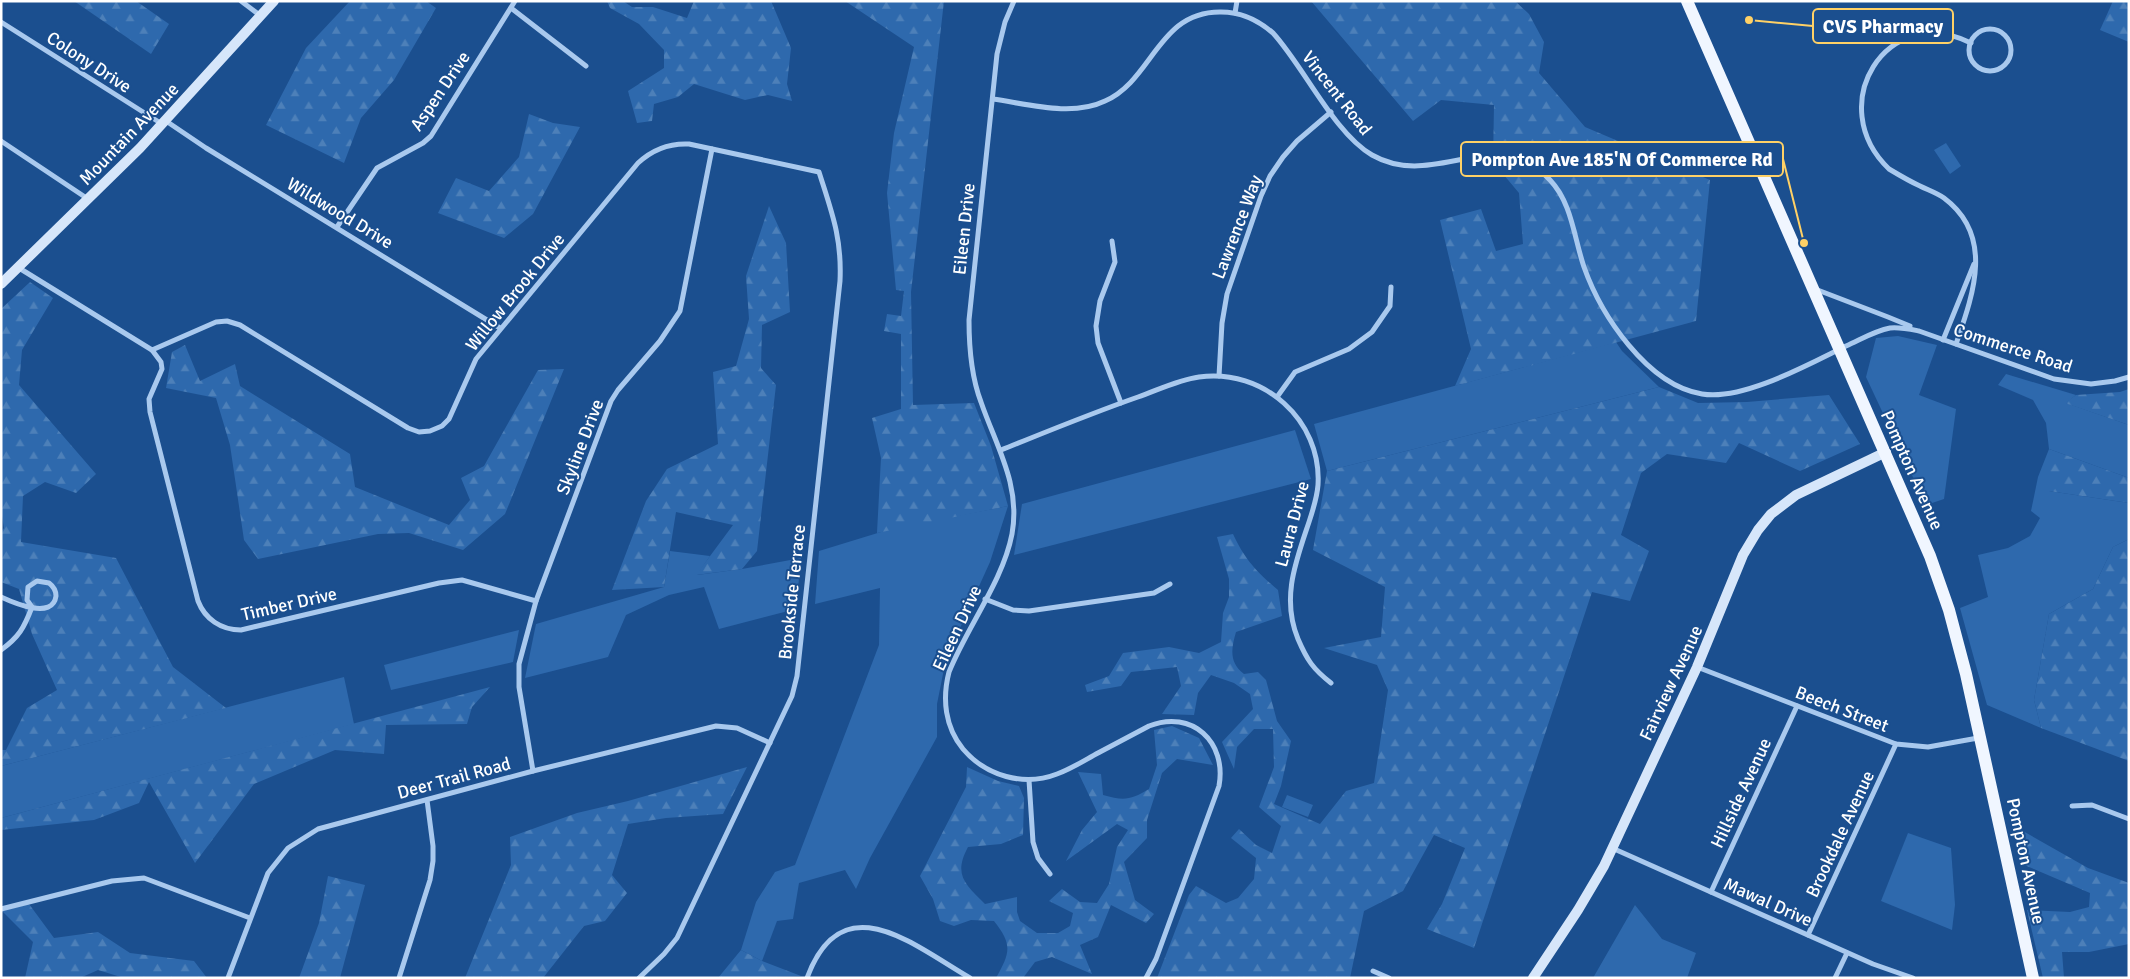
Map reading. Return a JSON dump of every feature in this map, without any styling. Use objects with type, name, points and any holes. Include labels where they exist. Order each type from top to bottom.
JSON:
[{"type":"main road","name":"Mountain Avenue","points":[[3,279],[18,268],[89,200],[164,122],[274,1]]},
{"type":"main road","name":"Pompton Avenue","points":[[1686,1],[1839,350],[1886,452],[1930,556],[1959,645],[1981,737],[2033,978]]},
{"type":"main road","name":"Fairview Avenue","points":[[1533,978],[1578,910],[1612,848],[1697,667],[1743,555],[1765,522],[1783,504],[1805,489],[1886,452]]},
{"type":"street","points":[[240,1],[261,16]]},
{"type":"street","name":"Aspen Drive","points":[[337,228],[377,168],[423,143],[431,136],[515,1]]},
{"type":"street","name":"Eileen Drive","points":[[1014,1],[998,44],[968,334],[977,390],[1001,450],[1012,488],[1014,521],[1007,554],[950,672],[945,701],[948,720],[961,745],[981,765],[1008,777],[1029,780],[1047,778],[1149,726],[1163,722],[1178,722],[1192,726],[1204,734],[1213,745],[1220,765],[1219,786],[1156,959],[1146,978]]},
{"type":"street","points":[[1235,13],[1238,1]]},
{"type":"street","points":[[511,8],[586,66]]},
{"type":"street","name":"Vincent Road","points":[[993,99],[1070,108],[1088,107],[1103,102],[1127,88],[1162,41],[1180,24],[1195,17],[1211,13],[1235,13],[1259,23],[1273,33],[1357,144],[1373,156],[1392,164],[1422,167],[1475,156],[1493,155],[1519,160],[1542,173],[1554,185],[1564,200],[1585,268],[1596,294],[1611,319],[1642,358],[1677,385],[1704,394],[1720,395],[1737,392],[1764,383],[1839,350]]},
{"type":"street","name":"Colony Drive","points":[[1,22],[164,122]]},
{"type":"street","points":[[1993,29],[2000,31],[2009,41],[2011,54],[2009,61],[1998,70],[1991,71],[1978,67],[1970,56],[1971,43],[1980,32],[1993,29]]},
{"type":"street","points":[[1956,344],[1975,283],[1976,262],[1972,237],[1958,212],[1941,196],[1889,169],[1882,162],[1867,138],[1861,112],[1862,95],[1869,73],[1878,59],[1897,43],[1913,36],[1929,33],[1945,34],[1971,43]]},
{"type":"street","name":"Lawrence Way","points":[[1219,376],[1221,337],[1226,301],[1261,196],[1270,176],[1283,157],[1297,141],[1331,112]]},
{"type":"street","name":"Wildwood Drive","points":[[164,122],[500,328]]},
{"type":"street","points":[[1,141],[89,200]]},
{"type":"street","name":"Willow Brook Drive","points":[[152,350],[211,323],[222,321],[234,322],[408,428],[422,432],[437,429],[449,420],[476,360],[500,328],[644,157],[658,149],[673,144],[689,144],[819,172]]},
{"type":"street","name":"Skyline Drive","points":[[533,771],[519,687],[519,664],[536,600],[611,401],[668,329],[680,310],[712,149]]},
{"type":"street","name":"Brookside Terrace","points":[[639,978],[664,954],[677,938],[792,696],[797,676],[840,281],[841,255],[838,232],[819,172]]},
{"type":"street","points":[[1112,241],[1115,262],[1098,309],[1096,326],[1101,352],[1121,403]]},
{"type":"street","points":[[1944,340],[1966,280],[1976,262]]},
{"type":"street","points":[[18,268],[152,350]]},
{"type":"street","points":[[1277,397],[1295,372],[1349,349],[1372,332],[1390,306],[1391,287]]},
{"type":"street","name":"Commerce Road","points":[[1812,288],[1888,316],[1919,331],[2054,379],[2091,384],[2129,377]]},
{"type":"street","name":"Commerce Road","points":[[1839,350],[1882,330],[1904,328],[1919,331]]},
{"type":"street","name":"Timber Drive","points":[[152,350],[161,362],[162,369],[149,399],[150,412],[198,601],[204,613],[218,625],[235,630],[247,629],[439,583],[462,580],[536,600]]},
{"type":"street","name":"Laura Drive","points":[[1001,450],[1186,379],[1219,376],[1248,381],[1277,397],[1290,408],[1303,425],[1312,444],[1318,465],[1317,497],[1293,570],[1290,604],[1296,635],[1314,670],[1331,683]]},
{"type":"street","points":[[1,597],[40,610],[52,605],[56,593],[49,583],[37,581],[28,587],[27,600],[32,607]]},
{"type":"street","points":[[986,598],[1013,610],[1029,611],[1154,593],[1170,584]]},
{"type":"street","points":[[1,650],[16,639],[25,626],[32,607]]},
{"type":"street","name":"Beech Street","points":[[1697,667],[1896,744],[1928,747],[1981,737]]},
{"type":"street","name":"Hillside Avenue","points":[[1711,892],[1796,706]]},
{"type":"street","name":"Deer Trail Road","points":[[228,978],[268,874],[280,856],[297,841],[318,829],[533,771],[716,726],[737,728],[770,743]]},
{"type":"street","name":"Brookdale Avenue","points":[[1808,935],[1896,744]]},
{"type":"street","points":[[1029,780],[1033,842],[1038,858],[1050,874]]},
{"type":"street","points":[[399,978],[430,880],[434,861],[434,846],[427,800]]},
{"type":"street","points":[[2072,806],[2092,805],[2129,819]]},
{"type":"street","name":"Mawal Drive","points":[[1612,848],[1886,970],[1913,978]]},
{"type":"street","points":[[1,910],[112,881],[144,878],[250,918]]},
{"type":"street","points":[[807,978],[817,953],[828,940],[850,929],[866,927],[890,932],[970,978]]},
{"type":"street","points":[[1835,978],[1847,953]]},
{"type":"street","points":[[1373,970],[1389,978]]},
{"type":"green space","points":[[74,1],[136,1],[169,24],[151,54]]},
{"type":"green space","points":[[350,1],[426,1],[436,8],[394,80],[361,118],[344,163],[266,125],[306,48]]},
{"type":"green space","points":[[607,1],[623,1],[632,7],[653,7],[687,18],[694,1],[771,1],[791,48],[787,84],[792,101],[768,95],[745,100],[694,84],[678,97],[654,104],[652,121],[637,123],[628,91],[664,68],[664,50],[639,24],[610,8]]},
{"type":"green space","points":[[845,1],[944,1],[911,292],[913,405],[974,403],[991,446],[1008,506],[877,533],[881,458],[872,418],[901,409],[901,334],[884,331],[887,314],[901,316],[904,291],[896,290],[887,193],[894,133],[914,47]]},
{"type":"green space","points":[[1311,1],[1515,1],[1529,14],[1544,42],[1539,73],[1585,127],[1710,180],[1696,321],[1455,386],[1471,349],[1440,220],[1481,209],[1496,251],[1523,244],[1519,193],[1493,162],[1494,105],[1441,100],[1413,121]]},
{"type":"green space","points":[[2113,1],[2129,1],[2129,42],[2100,30]]},
{"type":"green space","points":[[529,114],[553,123],[580,127],[533,214],[504,238],[438,213],[456,178],[489,191],[519,157]]},
{"type":"green space","points":[[1946,143],[1961,166],[1950,174],[1934,150]]},
{"type":"green space","points":[[769,206],[786,243],[790,312],[762,325],[761,368],[776,385],[757,551],[742,569],[696,575],[733,525],[676,512],[664,587],[612,590],[646,501],[667,469],[718,444],[713,372],[736,366],[749,319],[746,276]]},
{"type":"green space","points":[[30,282],[53,298],[22,350],[19,385],[96,474],[76,493],[45,482],[23,496],[21,542],[116,558],[173,667],[226,708],[1,766],[1,750],[6,750],[27,708],[57,690],[32,634],[19,589],[1,582],[1,532],[4,528],[1,510],[1,309]]},
{"type":"green space","points":[[1898,336],[1937,345],[1919,395],[1956,409],[1944,499],[1926,505],[1866,377],[1876,338]]},
{"type":"green space","points":[[1616,342],[1622,351],[1659,387],[1327,471],[1314,424]]},
{"type":"green space","points":[[185,345],[200,381],[235,364],[240,386],[350,454],[355,487],[449,525],[470,500],[461,478],[484,466],[538,370],[564,369],[505,514],[463,550],[409,533],[378,534],[258,559],[244,540],[230,445],[216,398],[166,388],[172,352]]},
{"type":"green space","points":[[2006,374],[2076,395],[2066,403],[2129,425],[2129,478],[2049,449],[2046,423],[2033,400],[1998,385]]},
{"type":"green space","points":[[1659,387],[1698,403],[1747,402],[1829,395],[1860,444],[1800,471],[1739,443],[1726,463],[1667,454],[1641,473],[1621,535],[1649,551],[1630,601],[1592,592],[1474,948],[1427,929],[1442,904],[1465,848],[1434,835],[1403,891],[1364,911],[1350,978],[1157,978],[1189,895],[1196,886],[1226,903],[1238,898],[1254,879],[1256,858],[1231,838],[1239,829],[1256,845],[1272,853],[1281,826],[1259,807],[1274,767],[1273,729],[1254,729],[1237,747],[1234,769],[1222,742],[1253,709],[1250,694],[1234,683],[1211,675],[1198,693],[1194,715],[1162,714],[1181,686],[1177,667],[1131,672],[1121,686],[1087,692],[1085,685],[1109,676],[1123,653],[1169,647],[1199,653],[1221,642],[1223,613],[1229,597],[1229,579],[1217,537],[1233,534],[1252,565],[1278,590],[1282,616],[1236,632],[1232,650],[1232,655],[1239,670],[1244,674],[1258,672],[1266,680],[1277,721],[1291,741],[1281,786],[1274,804],[1320,824],[1346,791],[1374,783],[1388,690],[1377,665],[1324,648],[1381,637],[1385,587],[1313,550],[1327,471]]},
{"type":"green space","points":[[2129,389],[2129,425],[2065,403],[2076,395],[2120,392]]},
{"type":"green space","points":[[1295,430],[1311,479],[1014,555],[1022,504]]},
{"type":"green space","points":[[2049,449],[2049,491],[2129,503],[2129,539],[2113,547],[2093,589],[2049,614],[2034,700],[2041,728],[1987,705],[1960,608],[1988,597],[1978,555],[2008,548],[2030,536],[2040,518],[2031,511],[2038,477]]},
{"type":"green space","points":[[2049,449],[2129,478],[2129,503],[2049,491]]},
{"type":"green space","points":[[1008,506],[990,562],[946,659],[937,704],[937,737],[870,858],[856,889],[845,870],[799,883],[793,919],[777,921],[762,961],[741,950],[756,902],[775,872],[795,865],[879,645],[880,588],[815,604],[819,551],[894,528]]},
{"type":"green space","points":[[2129,539],[2129,761],[2041,728],[2034,700],[2049,614],[2093,589],[2113,547]]},
{"type":"green space","points":[[670,551],[710,556],[697,575],[801,558],[796,609],[719,629],[704,587],[669,595],[626,615],[608,657],[525,678],[536,624],[664,587]]},
{"type":"green space","points":[[519,630],[513,662],[391,690],[384,665]]},
{"type":"green space","points":[[344,677],[354,724],[1,818],[1,766]]},
{"type":"green space","points":[[490,687],[472,707],[467,724],[386,725],[384,754],[335,750],[254,784],[195,863],[149,782],[139,803],[94,820],[1,830],[1,818]]},
{"type":"green space","points":[[1172,726],[1199,738],[1213,765],[1177,759],[1162,773],[1147,820],[1147,838],[1124,862],[1135,900],[1154,914],[1146,923],[1111,905],[1098,937],[1080,945],[1092,974],[1052,957],[1035,962],[1023,978],[996,978],[1007,955],[1007,943],[1000,929],[994,921],[971,920],[954,926],[940,921],[933,899],[920,876],[966,787],[967,767],[998,781],[1019,786],[1024,798],[1023,835],[1001,844],[968,847],[962,865],[963,879],[985,904],[1017,897],[1017,912],[1020,921],[1037,933],[1058,933],[1070,926],[1073,913],[1049,901],[1062,889],[1080,902],[1097,903],[1109,884],[1117,847],[1128,830],[1117,824],[1066,861],[1082,830],[1097,812],[1078,772],[1101,774],[1103,795],[1122,799],[1137,795],[1149,789],[1157,765],[1154,730]]},
{"type":"green space","points":[[747,767],[723,814],[666,818],[628,824],[612,875],[627,893],[605,921],[584,926],[543,978],[465,978],[511,865],[510,837],[577,813],[628,801]]},
{"type":"green space","points":[[1287,795],[1313,805],[1308,817],[1282,807]]},
{"type":"green space","points":[[2014,826],[2088,868],[2129,883],[2129,944],[2089,952],[2062,952],[2064,978],[2043,978],[2027,910],[2070,912],[2089,907],[2090,893],[2022,864]]},
{"type":"green space","points":[[1908,833],[1951,848],[1955,905],[1952,930],[1881,901]]},
{"type":"green space","points":[[328,876],[365,885],[340,978],[299,978],[319,923]]},
{"type":"green space","points":[[29,904],[54,938],[98,932],[130,953],[194,961],[207,978],[124,978],[98,970],[80,978],[25,978],[33,942],[2,911]]},
{"type":"green space","points":[[1635,905],[1662,939],[1696,953],[1687,978],[1593,978]]},
{"type":"green space","points":[[741,950],[762,961],[801,976],[718,978]]},
{"type":"place","name":"CVS Pharmacy","points":[[1749,20]]},
{"type":"place","name":"Pompton Ave 185'N Of Commerce Rd","points":[[1804,243]]}]
